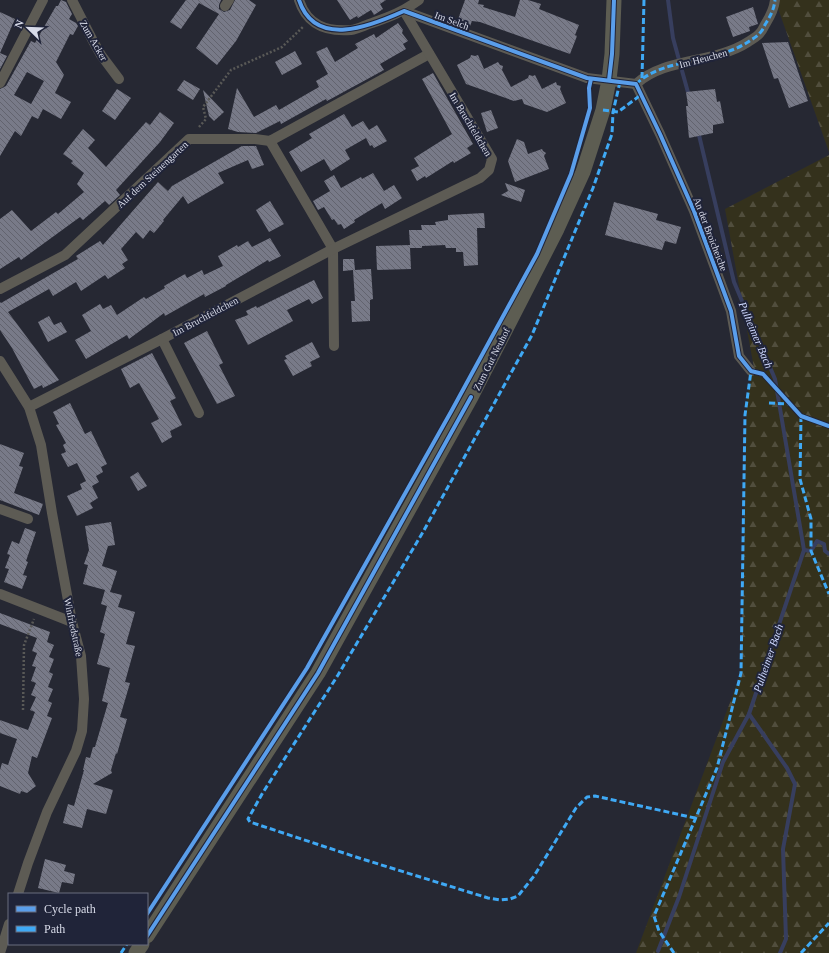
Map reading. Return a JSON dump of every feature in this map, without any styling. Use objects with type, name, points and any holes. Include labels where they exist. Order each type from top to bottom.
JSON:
[{"type":"main road","name":"Zum Gut Neuhof","points":[[148,934],[318,673],[471,397],[557,230],[583,172],[603,110],[610,80],[614,0]]},
{"type":"street","points":[[0,83],[43,0]]},
{"type":"street","name":"Zum Acker","points":[[72,0],[101,55],[119,79]]},
{"type":"street","points":[[299,0],[310,20],[321,27],[332,30],[352,30],[404,11],[419,0]]},
{"type":"street","name":"Im Heuchen","points":[[636,84],[642,78],[654,71],[718,55],[739,48],[759,34],[774,10],[775,0]]},
{"type":"street","name":"Im Bruchfeldchen","points":[[29,407],[333,249],[480,178],[489,170],[492,159],[404,11]]},
{"type":"street","name":"Im Selch","points":[[404,11],[587,78],[610,80]]},
{"type":"street","points":[[334,346],[333,249],[270,141],[429,54]]},
{"type":"street","points":[[610,80],[636,84]]},
{"type":"street","name":"An der Broicheiche","points":[[636,84],[694,211],[731,311],[739,356],[751,371]]},
{"type":"street","name":"Auf dem Steinengarten","points":[[0,289],[66,255],[189,139],[255,139],[270,141]]},
{"type":"street","name":"Im Bruchfeldchen","points":[[162,339],[199,413]]},
{"type":"street","name":"Winfriedstraße","points":[[0,361],[29,407],[41,445],[72,622],[81,656],[84,699],[82,731],[76,751],[47,812],[18,893]]},
{"type":"street","points":[[0,509],[28,519]]},
{"type":"street","points":[[0,594],[72,622]]},
{"type":"street","points":[[0,953],[8,927]]},
{"type":"path","points":[[189,139],[206,119],[203,107],[230,70],[282,47],[310,20]]},
{"type":"path","points":[[23,710],[24,645],[38,610]]},
{"type":"green space","points":[[775,0],[829,0],[829,152]]},
{"type":"green space","points":[[829,155],[829,953],[636,953],[741,673],[747,396],[754,368],[725,209]]},
{"type":"building","points":[[61,0],[66,2],[72,14],[69,19],[78,26],[73,35],[70,34],[56,62],[64,75],[55,93],[71,102],[61,119],[43,109],[38,119],[32,116],[21,136],[15,131],[0,156],[0,89],[6,86],[31,41],[35,43],[56,6],[58,6]],"holes":[[[27,72],[44,81],[31,104],[14,95]]]},
{"type":"building","points":[[186,0],[221,0],[219,9],[224,12],[230,10],[235,0],[249,0],[256,5],[236,41],[217,65],[196,48],[219,14],[199,3],[181,29],[170,22]]},
{"type":"building","points":[[337,0],[386,0],[380,4],[383,9],[374,15],[371,10],[358,18],[357,16],[350,20]]},
{"type":"building","points":[[465,0],[479,0],[478,4],[484,5],[483,7],[515,17],[520,0],[528,0],[541,4],[539,9],[579,25],[575,35],[577,36],[570,54],[480,22],[472,21],[470,26],[457,22]]},
{"type":"building","points":[[753,7],[758,24],[749,27],[750,31],[733,37],[726,17]]},
{"type":"building","points":[[0,12],[15,19],[0,53]]},
{"type":"building","points":[[398,23],[403,30],[402,33],[408,41],[403,44],[406,49],[380,64],[384,70],[327,101],[326,99],[281,124],[280,121],[256,133],[238,132],[228,129],[237,88],[254,117],[276,105],[279,110],[319,87],[316,81],[328,74],[316,52],[327,47],[335,62],[358,48],[355,44],[374,34],[376,38]]},
{"type":"building","points":[[788,42],[808,101],[789,108],[778,78],[774,79],[762,43]]},
{"type":"building","points":[[295,51],[302,64],[282,75],[275,62]]},
{"type":"building","points":[[0,53],[7,56],[0,69]]},
{"type":"building","points":[[471,55],[478,55],[484,69],[498,62],[503,66],[502,70],[511,87],[528,78],[529,75],[535,75],[542,89],[556,82],[557,85],[561,86],[560,89],[566,103],[547,112],[524,104],[522,99],[514,101],[466,84],[457,65],[470,58]]},
{"type":"building","points":[[433,73],[473,144],[467,148],[471,153],[454,163],[453,161],[426,178],[425,176],[417,181],[411,170],[419,166],[414,158],[452,134],[422,79]]},
{"type":"building","points":[[184,80],[200,89],[193,100],[177,90]]},
{"type":"building","points":[[117,89],[131,98],[115,120],[102,111]]},
{"type":"building","points":[[715,89],[717,102],[720,101],[724,123],[713,125],[713,133],[689,138],[686,92]]},
{"type":"building","points":[[203,90],[224,112],[214,121],[209,116]]},
{"type":"building","points":[[491,110],[498,128],[487,132],[481,113]]},
{"type":"building","points":[[160,112],[174,123],[160,142],[116,190],[120,195],[109,205],[105,201],[83,220],[80,217],[21,260],[19,257],[0,269],[0,219],[12,210],[31,231],[56,212],[58,214],[84,192],[77,184],[84,173],[71,163],[73,161],[63,154],[83,129],[95,140],[88,148],[106,167],[146,122],[150,125]]},
{"type":"building","points":[[344,114],[352,127],[363,121],[369,130],[377,125],[387,141],[374,148],[372,145],[370,146],[366,138],[345,150],[350,159],[331,171],[324,159],[301,172],[289,152],[312,138],[309,134]]},
{"type":"building","points":[[517,139],[524,142],[528,154],[542,149],[546,153],[544,156],[549,169],[515,182],[508,161]]},
{"type":"building","points":[[242,146],[256,146],[264,165],[252,169],[248,160],[218,173],[224,183],[188,204],[183,196],[154,233],[150,230],[143,239],[136,232],[121,249],[128,260],[122,264],[125,268],[108,279],[105,275],[81,291],[76,282],[53,296],[49,289],[8,312],[59,380],[43,388],[42,385],[34,389],[12,348],[0,330],[0,302],[1,303],[78,259],[76,256],[100,241],[103,245],[158,182],[168,191],[172,186]]},
{"type":"building","points":[[373,173],[384,191],[394,185],[402,198],[385,209],[382,203],[354,220],[355,222],[344,229],[341,224],[338,225],[334,219],[332,220],[324,207],[318,210],[313,201],[330,191],[324,181],[334,175],[341,188],[361,177],[362,179]]},
{"type":"building","points":[[505,183],[525,190],[521,202],[501,195],[508,191]]},
{"type":"building","points":[[270,201],[284,224],[269,232],[256,210]]},
{"type":"building","points":[[614,202],[658,214],[656,220],[681,227],[676,244],[665,241],[662,250],[605,235]]},
{"type":"building","points":[[484,213],[485,228],[477,228],[478,265],[464,266],[463,252],[456,252],[456,248],[446,248],[445,245],[422,246],[422,248],[410,248],[411,269],[377,270],[376,246],[410,245],[409,230],[422,230],[421,225],[436,225],[435,222],[448,220],[448,215]]},
{"type":"building","points":[[270,238],[281,256],[269,262],[268,260],[205,297],[204,294],[165,316],[164,313],[129,339],[127,335],[86,359],[75,340],[91,331],[82,315],[100,304],[103,309],[111,305],[117,315],[144,297],[146,299],[165,288],[164,286],[185,274],[187,278],[202,270],[204,275],[223,266],[218,256],[237,245],[238,247],[248,241],[252,247]]},
{"type":"building","points":[[343,259],[354,259],[355,270],[371,269],[373,299],[370,300],[370,321],[352,322],[351,301],[355,301],[353,270],[343,271]]},
{"type":"building","points":[[314,280],[323,298],[312,304],[309,299],[287,310],[293,321],[248,345],[235,320],[248,315],[246,311],[256,306],[257,308]]},
{"type":"building","points":[[49,316],[54,325],[61,322],[67,332],[48,342],[38,322]]},
{"type":"building","points":[[207,331],[223,363],[219,365],[235,396],[217,404],[184,343]]},
{"type":"building","points":[[312,342],[320,357],[310,362],[312,366],[293,376],[284,360],[287,359],[285,356]]},
{"type":"building","points":[[152,353],[176,398],[170,401],[182,425],[170,431],[172,437],[162,443],[151,423],[159,419],[139,383],[130,388],[121,369]]},
{"type":"building","points":[[70,403],[85,434],[91,431],[107,464],[101,467],[103,472],[96,476],[99,482],[92,486],[98,498],[90,503],[93,508],[77,516],[67,496],[82,489],[80,484],[86,481],[77,463],[68,467],[61,454],[66,452],[63,445],[66,443],[56,425],[59,424],[53,412]]},
{"type":"building","points":[[0,444],[24,453],[19,466],[23,467],[14,493],[43,504],[39,515],[0,500]]},
{"type":"building","points":[[138,472],[147,486],[138,491],[130,477]]},
{"type":"building","points":[[111,522],[115,545],[108,546],[102,566],[117,571],[110,592],[122,595],[118,607],[135,612],[126,644],[135,646],[125,682],[130,683],[120,717],[127,719],[111,770],[112,773],[93,784],[113,790],[106,814],[87,809],[82,828],[63,823],[68,804],[74,806],[86,757],[90,758],[93,747],[95,747],[108,703],[102,701],[110,668],[97,664],[105,634],[100,632],[107,606],[101,604],[105,590],[83,584],[88,565],[84,564],[89,550],[85,526]]},
{"type":"building","points":[[25,528],[36,532],[26,561],[28,562],[23,575],[27,576],[22,589],[4,582],[9,569],[5,568],[10,555],[7,554],[12,541],[19,544]]},
{"type":"building","points":[[0,613],[50,632],[47,642],[54,645],[49,657],[54,659],[49,672],[53,674],[48,687],[53,689],[48,701],[52,703],[47,716],[52,718],[37,758],[32,756],[28,773],[36,786],[27,793],[21,791],[20,794],[0,786],[0,770],[2,763],[8,765],[17,739],[0,733],[0,720],[28,730],[35,712],[30,710],[36,697],[31,695],[36,683],[31,681],[36,667],[32,666],[37,653],[32,651],[37,638],[0,624]]},
{"type":"building","points":[[45,859],[66,865],[64,871],[75,874],[73,884],[62,882],[59,893],[38,888]]},
{"type":"waterway","name":"Pulheimer Bach","points":[[668,0],[673,38],[689,96]]},
{"type":"waterway","name":"Pulheimer Bach","points":[[658,951],[679,897],[723,762],[749,714],[804,550],[775,379],[734,282],[698,131]]},
{"type":"waterway","points":[[804,550],[811,551],[817,541],[824,544],[825,551],[829,554]]},
{"type":"waterway","name":"Pulheimer Bach","points":[[749,714],[787,768],[795,784],[783,849],[786,939],[780,953]]},
{"type":"marked path","points":[[642,78],[644,0]]},
{"type":"marked path","points":[[636,84],[648,75],[661,69],[720,54],[735,49],[748,42],[762,31],[772,12],[775,0]]},
{"type":"marked path","points":[[620,82],[613,112],[612,134],[593,188],[532,335],[423,532],[338,675],[262,794],[248,819],[250,822],[359,858],[488,898],[500,900],[518,896],[534,876],[576,808],[587,797],[595,796],[695,818]]},
{"type":"marked path","points":[[603,110],[618,112],[642,94]]},
{"type":"marked path","points":[[674,953],[659,931],[654,916],[717,768],[741,673],[745,415],[751,371],[754,371]]},
{"type":"marked path","points":[[769,403],[792,404]]},
{"type":"marked path","points":[[801,416],[800,479],[811,519],[811,551],[829,594]]},
{"type":"marked path","points":[[801,953],[829,923]]},
{"type":"marked path","points":[[121,953],[126,945]]},
{"type":"cycle path","points":[[299,0],[307,15],[318,24],[331,29],[345,30],[360,27],[404,11],[587,78],[636,84],[694,211],[731,311],[739,356],[751,371],[763,374],[801,416],[829,426]]},
{"type":"cycle path","points":[[609,80],[612,54],[614,0]]},
{"type":"cycle path","points":[[148,912],[307,668],[452,410],[537,254],[571,174],[590,108],[589,88],[591,79]]},
{"type":"cycle path","points":[[148,934],[318,673],[471,397]]}]
